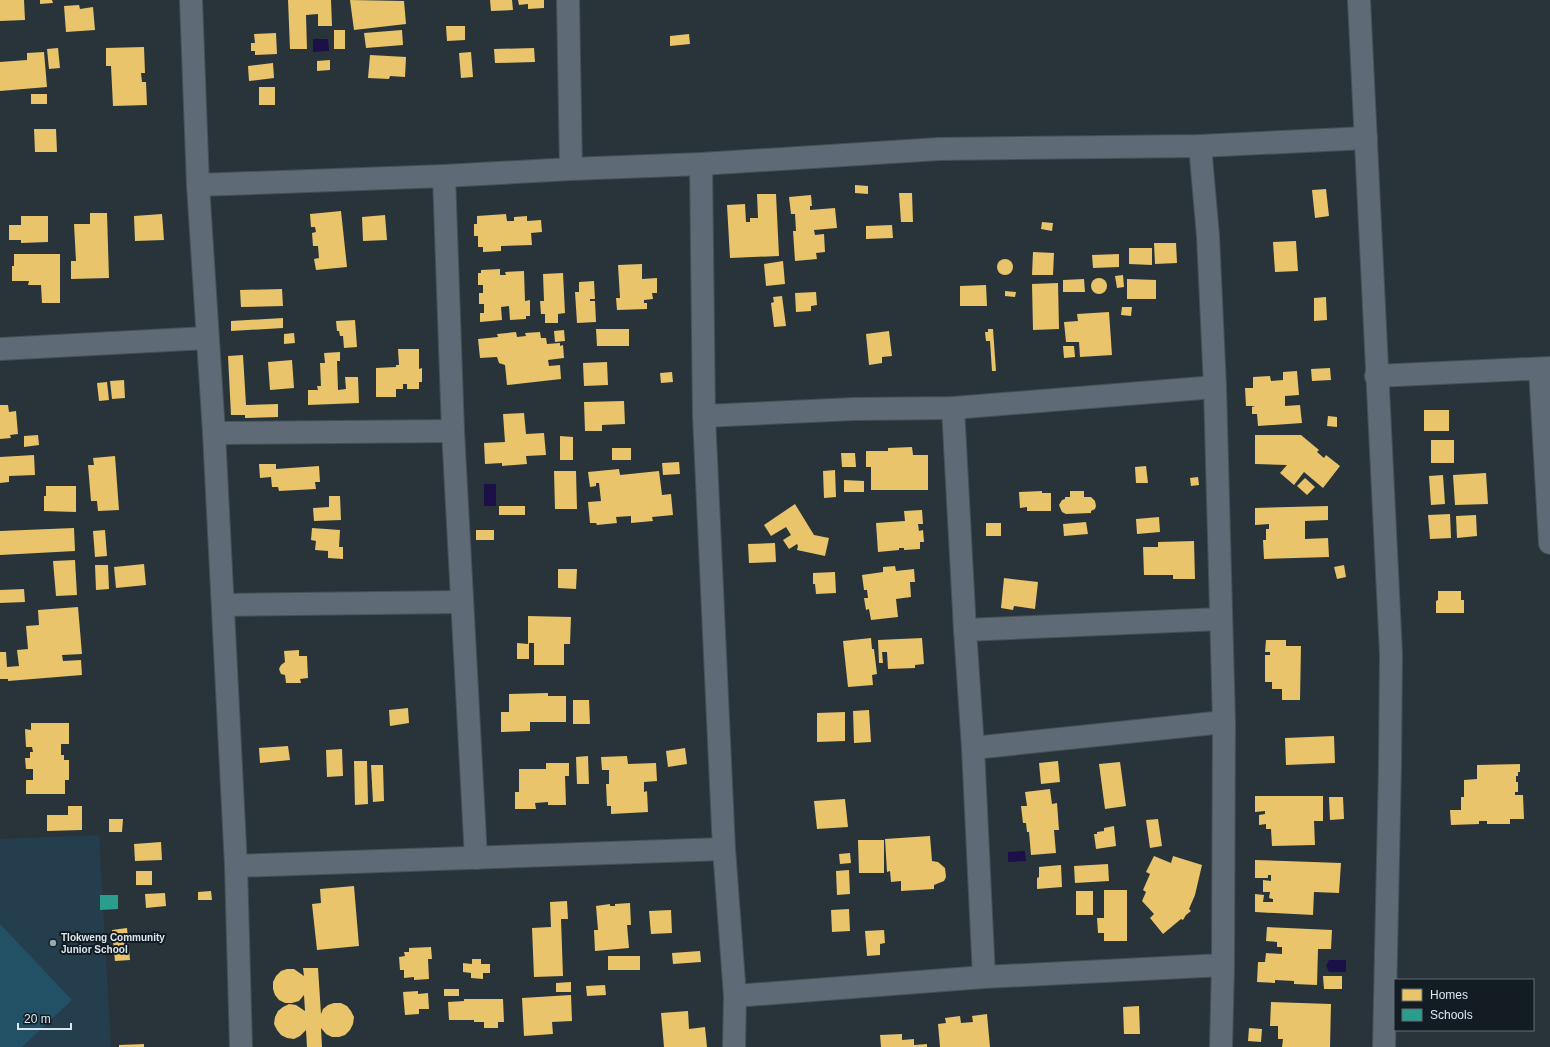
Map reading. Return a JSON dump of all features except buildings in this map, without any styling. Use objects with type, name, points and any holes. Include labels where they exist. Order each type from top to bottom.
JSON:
[{"type":"street","points":[[191,0],[198,185],[214,434],[236,866],[241,1047]]},
{"type":"street","points":[[568,0],[571,169]]},
{"type":"street","points":[[1359,0],[1376,376],[1391,654],[1384,1047]]},
{"type":"street","points":[[198,185],[444,176],[701,164],[939,149],[1200,146],[1366,138]]},
{"type":"street","points":[[1200,146],[1208,236],[1215,387],[1224,722],[1223,965],[1221,1047]]},
{"type":"street","points":[[701,164],[704,416],[724,849],[735,996],[734,1047]]},
{"type":"street","points":[[444,176],[453,431],[476,858]]},
{"type":"street","points":[[0,349],[207,338]]},
{"type":"street","points":[[1376,376],[1545,368],[1550,543]]},
{"type":"street","points":[[704,416],[854,409],[953,408],[1215,387]]},
{"type":"street","points":[[953,408],[965,630],[974,748],[984,977]]},
{"type":"street","points":[[214,434],[453,431]]},
{"type":"street","points":[[223,605],[462,602]]},
{"type":"street","points":[[965,630],[1221,619]]},
{"type":"street","points":[[974,748],[1224,722]]},
{"type":"street","points":[[236,866],[724,849]]},
{"type":"street","points":[[735,996],[984,977],[1223,965]]},
{"type":"shaded area","points":[[313,39],[328,39],[329,51],[313,52]]},
{"type":"shaded area","points":[[484,484],[496,484],[496,506],[484,506]]},
{"type":"shaded area","name":"Tlokweng Community Junior School","points":[[99,835],[111,1047],[0,1047],[0,839]]},
{"type":"shaded area","points":[[1025,851],[1026,861],[1008,862],[1008,852]]},
{"type":"shaded area","points":[[0,924],[72,1000],[22,1047],[0,1047]]},
{"type":"shaded area","points":[[1329,960],[1346,960],[1346,972],[1329,972],[1326,966]]},
{"type":"place","name":"Tlokweng Community Junior School","points":[[53,943]]}]
